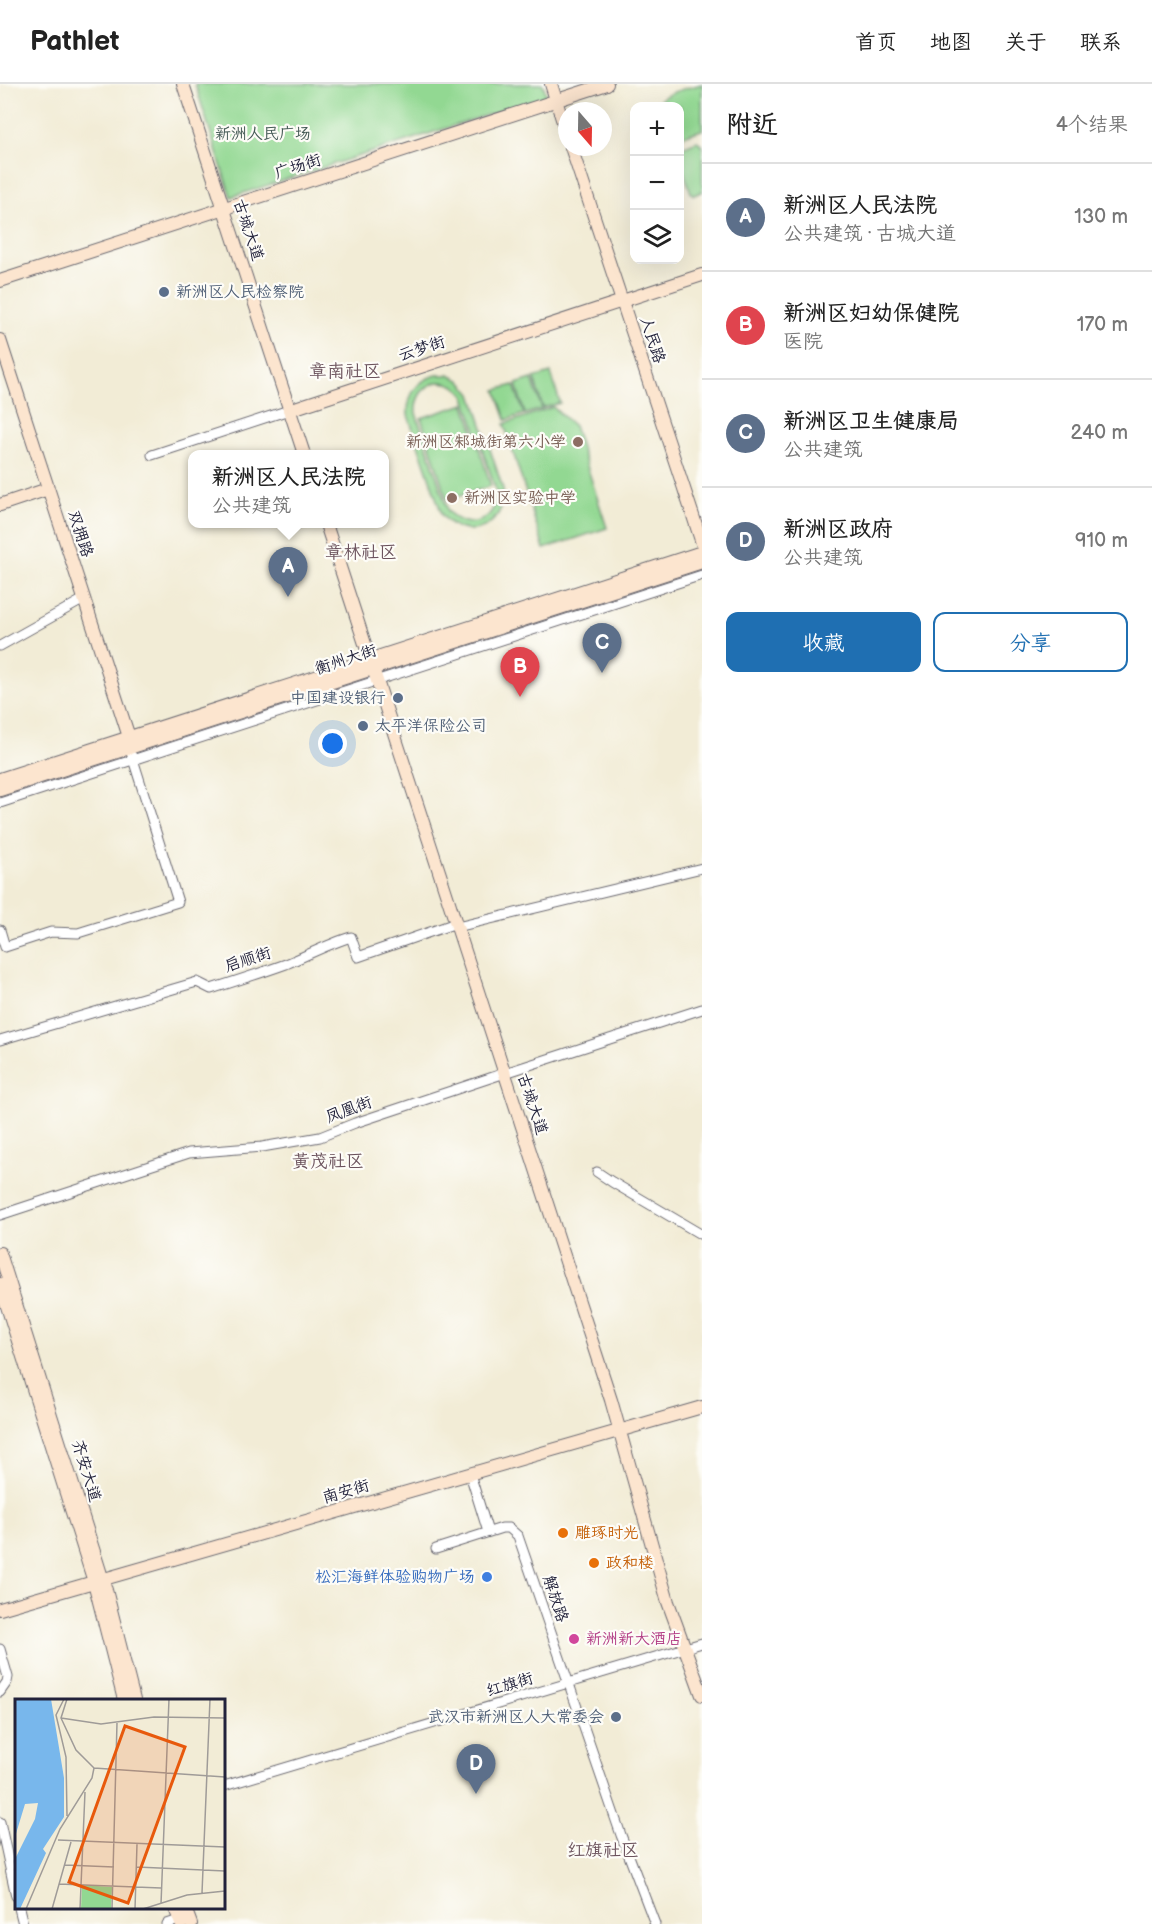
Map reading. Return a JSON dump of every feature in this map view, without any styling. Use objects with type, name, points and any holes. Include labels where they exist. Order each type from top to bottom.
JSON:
[{"type":"street","name":"古城大道","points":[[183,84],[303,450]]},
{"type":"street","points":[[551,84],[558,107]]},
{"type":"street","name":"广场街","points":[[0,281],[607,84]]},
{"type":"street","name":"人民路","points":[[574,156],[702,543]]},
{"type":"street","name":"云梦街","points":[[152,455],[702,275]]},
{"type":"street","name":"双拥路","points":[[0,340],[84,599],[178,902],[78,933],[51,932],[5,947],[0,930]]},
{"type":"street","points":[[0,505],[48,489]]},
{"type":"street","name":"古城大道","points":[[327,528],[611,1400],[664,1591],[702,1695]]},
{"type":"street","name":"衡州大街","points":[[374,670],[702,552]]},
{"type":"street","name":"衡州大街","points":[[0,790],[702,562]]},
{"type":"street","points":[[0,803],[130,748],[374,670],[702,575]]},
{"type":"street","points":[[0,646],[84,599]]},
{"type":"street","name":"衡州大街","points":[[0,779],[130,748]]},
{"type":"street","name":"启顺街","points":[[0,1041],[197,982],[211,989],[283,965],[329,944],[351,937],[358,957],[457,925],[702,868]]},
{"type":"street","name":"凤凰街","points":[[0,1215],[189,1153],[262,1147],[320,1137],[355,1123],[702,1009]]},
{"type":"street","points":[[597,1172],[702,1235]]},
{"type":"street","name":"齐安大道","points":[[0,1253],[133,1699]]},
{"type":"street","name":"齐安大道","points":[[0,1284],[98,1581],[124,1699]]},
{"type":"street","name":"南安街","points":[[0,1610],[702,1407]]},
{"type":"street","points":[[470,1474],[488,1533]]},
{"type":"street","name":"解放路","points":[[436,1549],[509,1528],[520,1539],[567,1683],[655,1924]]},
{"type":"street","name":"红旗街","points":[[225,1786],[702,1643]]},
{"type":"street","points":[[0,1649],[8,1677],[0,1692]]},
{"type":"street","points":[[0,1822],[15,1892]]},
{"type":"street","points":[[6,1851],[15,1848]]},
{"type":"street","points":[[19,1909],[23,1924]]},
{"type":"green space","name":"新洲人民广场","points":[[195,84],[543,84],[547,96],[231,197]]},
{"type":"green space","points":[[702,84],[702,130],[684,136],[684,102],[658,102],[682,89]]},
{"type":"green space","points":[[697,141],[702,148],[702,192],[694,195],[691,193],[684,172],[684,146]]},
{"type":"green space","points":[[551,373],[560,403],[543,408],[534,378]]},
{"type":"green space","points":[[449,375],[460,380],[472,394],[503,489],[498,513],[492,522],[483,528],[462,529],[451,524],[442,515],[408,415],[411,395],[430,377]],"holes":[[[442,382],[457,387],[465,397],[496,491],[496,501],[492,510],[487,516],[472,522],[464,522],[448,511],[416,413],[417,402],[424,389]]]},
{"type":"green space","points":[[532,379],[542,409],[525,414],[516,384]]},
{"type":"green space","points":[[514,385],[524,414],[506,420],[496,390]]},
{"type":"green space","points":[[465,404],[491,486],[447,500],[421,418]]},
{"type":"green space","points":[[553,407],[574,426],[607,528],[544,549],[504,424]]},
{"type":"place","name":"新洲区人民检察院","points":[[164,292]]},
{"type":"place","name":"新洲区邾城街第六小学","points":[[578,442]]},
{"type":"place","name":"新洲区实验中学","points":[[452,498]]},
{"type":"place","name":"新洲区人民法院","points":[[288,597]]},
{"type":"place","name":"新洲区卫生健康局","points":[[602,673]]},
{"type":"place","name":"新洲区妇幼保健院","points":[[520,697]]},
{"type":"place","name":"中国建设银行","points":[[398,698]]},
{"type":"place","name":"太平洋保险公司","points":[[363,726]]},
{"type":"place","name":"雕琢时光","points":[[563,1533]]},
{"type":"place","name":"政和楼","points":[[594,1563]]},
{"type":"place","name":"松汇海鲜体验购物广场","points":[[487,1577]]},
{"type":"place","name":"新洲新大酒店","points":[[574,1639]]},
{"type":"place","name":"武汉市新洲区人大常委会","points":[[616,1717]]},
{"type":"place","name":"新洲区政府","points":[[476,1794]]},
{"type":"district","name":"章南社区","points":[[345,371]]},
{"type":"district","name":"章林社区","points":[[361,552]]},
{"type":"district","name":"黄茂社区","points":[[328,1161]]},
{"type":"district","name":"红旗社区","points":[[603,1850]]}]
